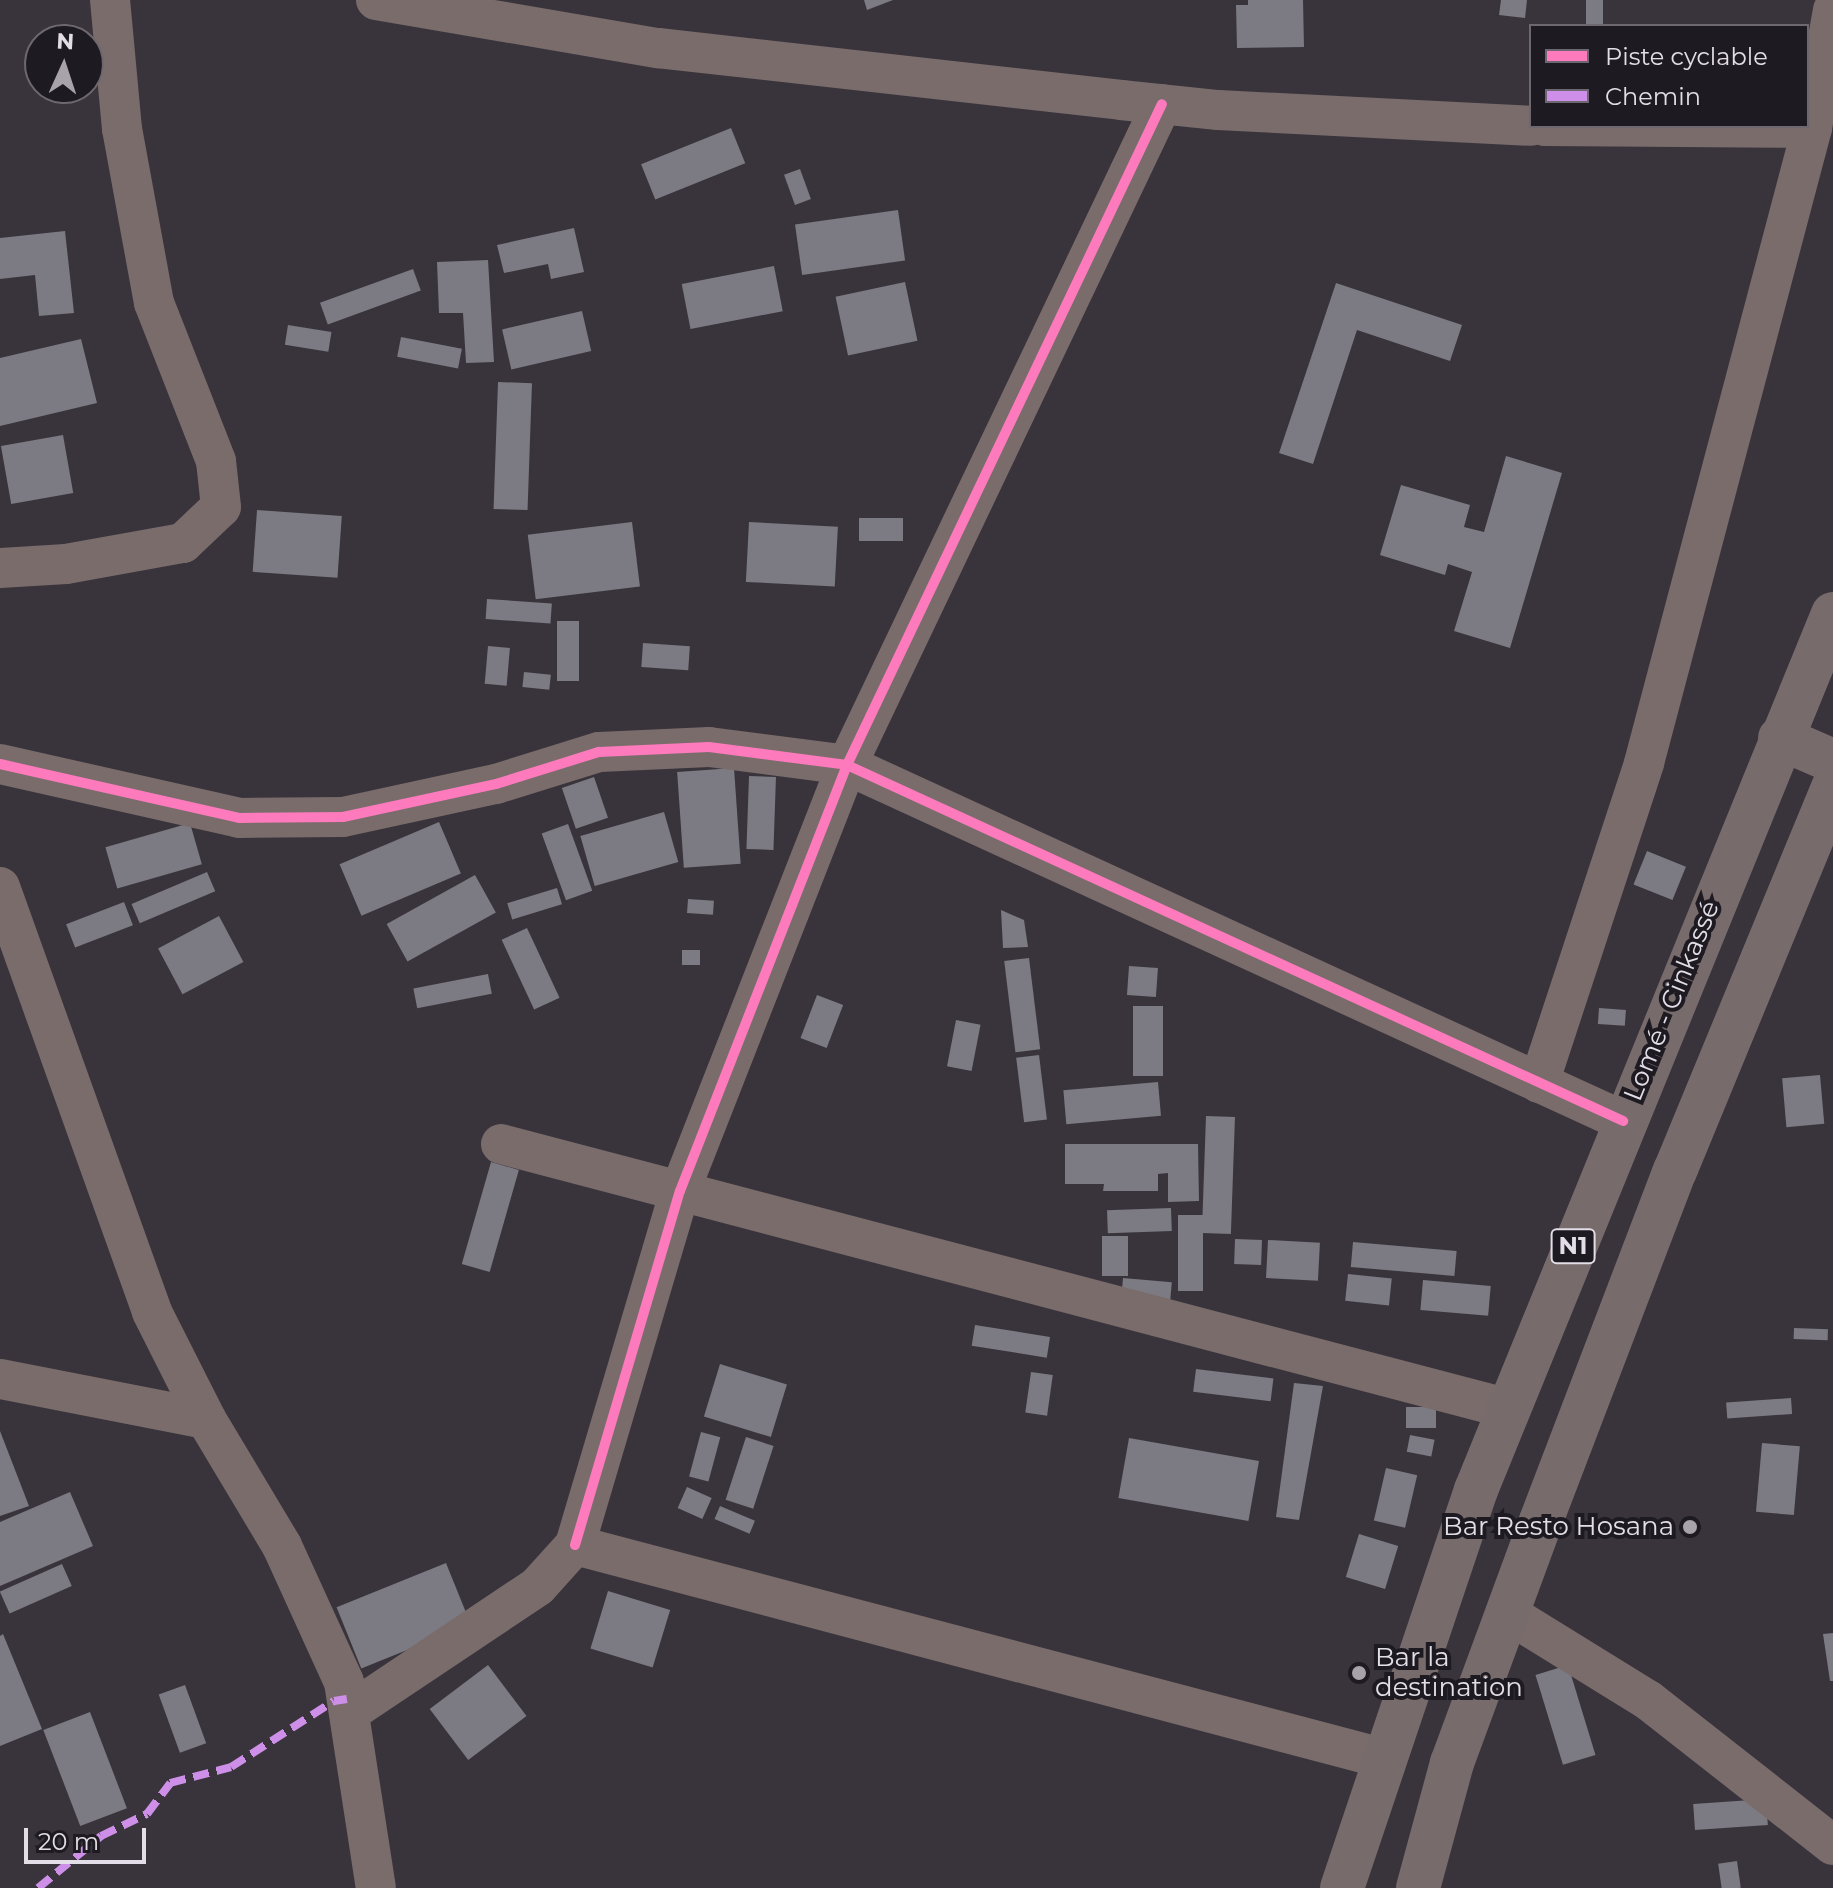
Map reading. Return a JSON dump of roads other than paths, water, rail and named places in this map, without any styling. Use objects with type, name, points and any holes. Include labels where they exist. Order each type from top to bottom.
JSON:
[{"type":"highway","name":"Lomé - Cinkassé","points":[[1342,1888],[1382,1758],[1509,1409],[1623,1121],[1833,614]]},
{"type":"highway","points":[[1780,738],[1833,761]]},
{"type":"highway","points":[[1418,1888],[1452,1763],[1507,1613],[1675,1171],[1833,787]]},
{"type":"street","points":[[0,568],[66,564],[183,543],[221,507],[216,461],[154,303],[122,129],[110,0]]},
{"type":"street","points":[[376,0],[658,48],[1162,104],[1529,126]]},
{"type":"street","points":[[1539,1083],[1644,763],[1812,128],[1833,10]]},
{"type":"street","points":[[350,1712],[538,1586],[575,1545],[680,1191],[847,765],[1162,104]]},
{"type":"street","points":[[0,764],[239,818],[343,817],[496,784],[599,752],[709,747],[847,765],[1623,1121]]},
{"type":"street","points":[[0,887],[58,1038],[128,1253],[206,1419],[282,1546],[318,1617],[344,1682],[376,1888]]},
{"type":"street","points":[[501,1144],[1509,1409]]},
{"type":"street","points":[[0,1379],[206,1419]]},
{"type":"street","points":[[575,1545],[1382,1758]]},
{"type":"street","points":[[1507,1613],[1648,1700],[1833,1845]]},
{"type":"place","name":"Bar Resto Hosana","points":[[1690,1527]]},
{"type":"place","name":"Bar la destination","points":[[1359,1673]]}]
